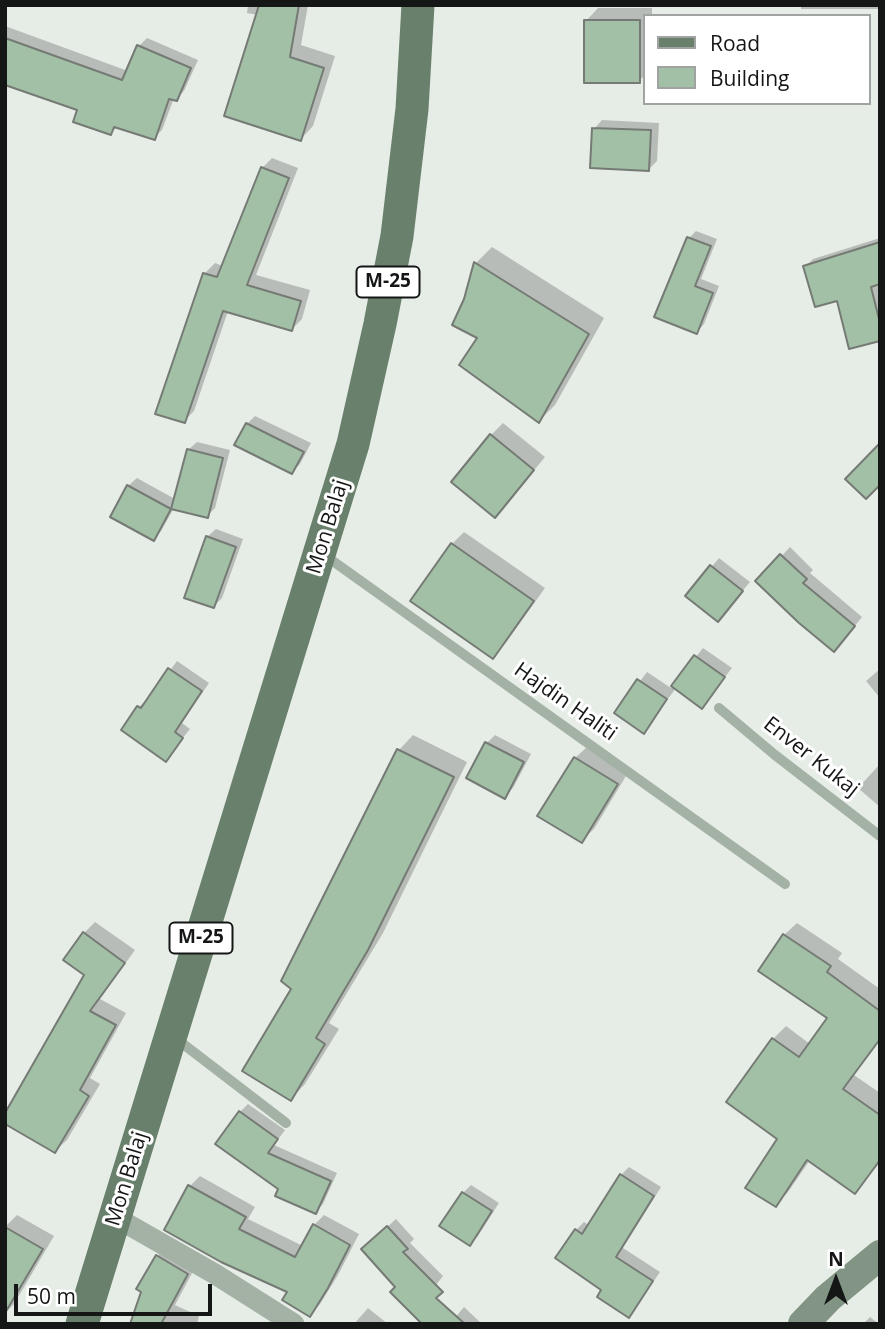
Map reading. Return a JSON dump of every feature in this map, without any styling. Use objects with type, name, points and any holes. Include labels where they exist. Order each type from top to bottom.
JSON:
[{"type":"main road","name":"Mon Balaj","points":[[82,1324],[321,553],[352,444],[397,236],[412,108],[418,5]]},
{"type":"street","points":[[115,1217],[215,1274],[294,1324]]},
{"type":"street","points":[[803,1324],[828,1298],[880,1255]]},
{"type":"lane","name":"Hajdin Haliti","points":[[321,553],[785,884]]},
{"type":"lane","name":"Enver Kukaj","points":[[719,708],[880,836]]},
{"type":"lane","points":[[171,1035],[286,1123]]},
{"type":"building","points":[[259,5],[299,5],[290,57],[324,68],[301,141],[224,116]]},
{"type":"building","points":[[584,20],[640,20],[640,83],[584,83]]},
{"type":"building","points":[[5,38],[122,80],[137,45],[191,68],[177,101],[169,99],[155,140],[114,127],[111,135],[73,122],[77,110],[5,85]]},
{"type":"building","points":[[592,128],[651,130],[649,171],[590,168]]},
{"type":"building","points":[[261,167],[289,178],[247,285],[301,301],[292,331],[223,311],[185,423],[155,414],[203,273],[217,277]]},
{"type":"building","points":[[687,237],[711,246],[695,286],[713,293],[697,334],[654,317]]},
{"type":"building","points":[[880,242],[880,284],[871,287],[880,323],[880,341],[849,349],[837,301],[815,307],[803,266]]},
{"type":"building","points":[[474,262],[589,334],[539,423],[459,365],[477,338],[452,325],[464,299]]},
{"type":"building","points":[[246,423],[304,452],[292,474],[234,445]]},
{"type":"building","points":[[490,434],[534,470],[495,518],[451,482]]},
{"type":"building","points":[[880,443],[880,485],[866,499],[845,479]]},
{"type":"building","points":[[187,449],[223,458],[208,518],[171,509]]},
{"type":"building","points":[[127,485],[171,509],[154,541],[110,517]]},
{"type":"building","points":[[206,536],[236,547],[214,608],[184,598]]},
{"type":"building","points":[[451,543],[534,601],[493,659],[410,601]]},
{"type":"building","points":[[780,554],[807,579],[803,583],[855,626],[834,652],[755,581]]},
{"type":"building","points":[[710,565],[743,591],[718,622],[685,596]]},
{"type":"building","points":[[694,655],[725,677],[702,709],[671,686]]},
{"type":"building","points":[[168,668],[202,691],[175,732],[183,738],[166,762],[121,730],[137,706],[141,708]]},
{"type":"building","points":[[637,679],[667,699],[644,734],[614,713]]},
{"type":"building","points":[[485,742],[524,762],[505,799],[466,778]]},
{"type":"building","points":[[397,749],[454,777],[368,950],[316,1038],[325,1044],[291,1101],[242,1071],[291,989],[281,981]]},
{"type":"building","points":[[574,757],[618,784],[582,843],[537,816]]},
{"type":"building","points":[[83,932],[125,963],[90,1011],[116,1025],[80,1090],[89,1096],[55,1153],[5,1124],[5,1113],[84,975],[63,960]]},
{"type":"building","points":[[783,934],[831,966],[827,972],[880,1011],[880,1039],[843,1089],[880,1115],[880,1160],[855,1194],[807,1160],[776,1207],[745,1188],[777,1139],[726,1102],[772,1038],[799,1057],[827,1018],[758,971]]},
{"type":"building","points":[[239,1111],[278,1139],[268,1153],[331,1181],[316,1214],[275,1196],[278,1189],[215,1144]]},
{"type":"building","points":[[620,1174],[654,1196],[616,1257],[653,1281],[629,1318],[597,1297],[601,1290],[555,1258],[575,1229],[582,1234]]},
{"type":"building","points":[[188,1185],[246,1217],[239,1229],[295,1257],[313,1224],[350,1245],[310,1317],[282,1300],[287,1292],[221,1262],[164,1230]]},
{"type":"building","points":[[462,1192],[492,1211],[470,1246],[439,1226]]},
{"type":"building","points":[[387,1226],[408,1249],[403,1252],[443,1292],[436,1298],[465,1324],[422,1324],[390,1292],[395,1287],[361,1249]]},
{"type":"building","points":[[5,1227],[43,1249],[5,1313]]},
{"type":"building","points":[[156,1255],[188,1274],[161,1324],[130,1324],[141,1292],[136,1289]]}]
